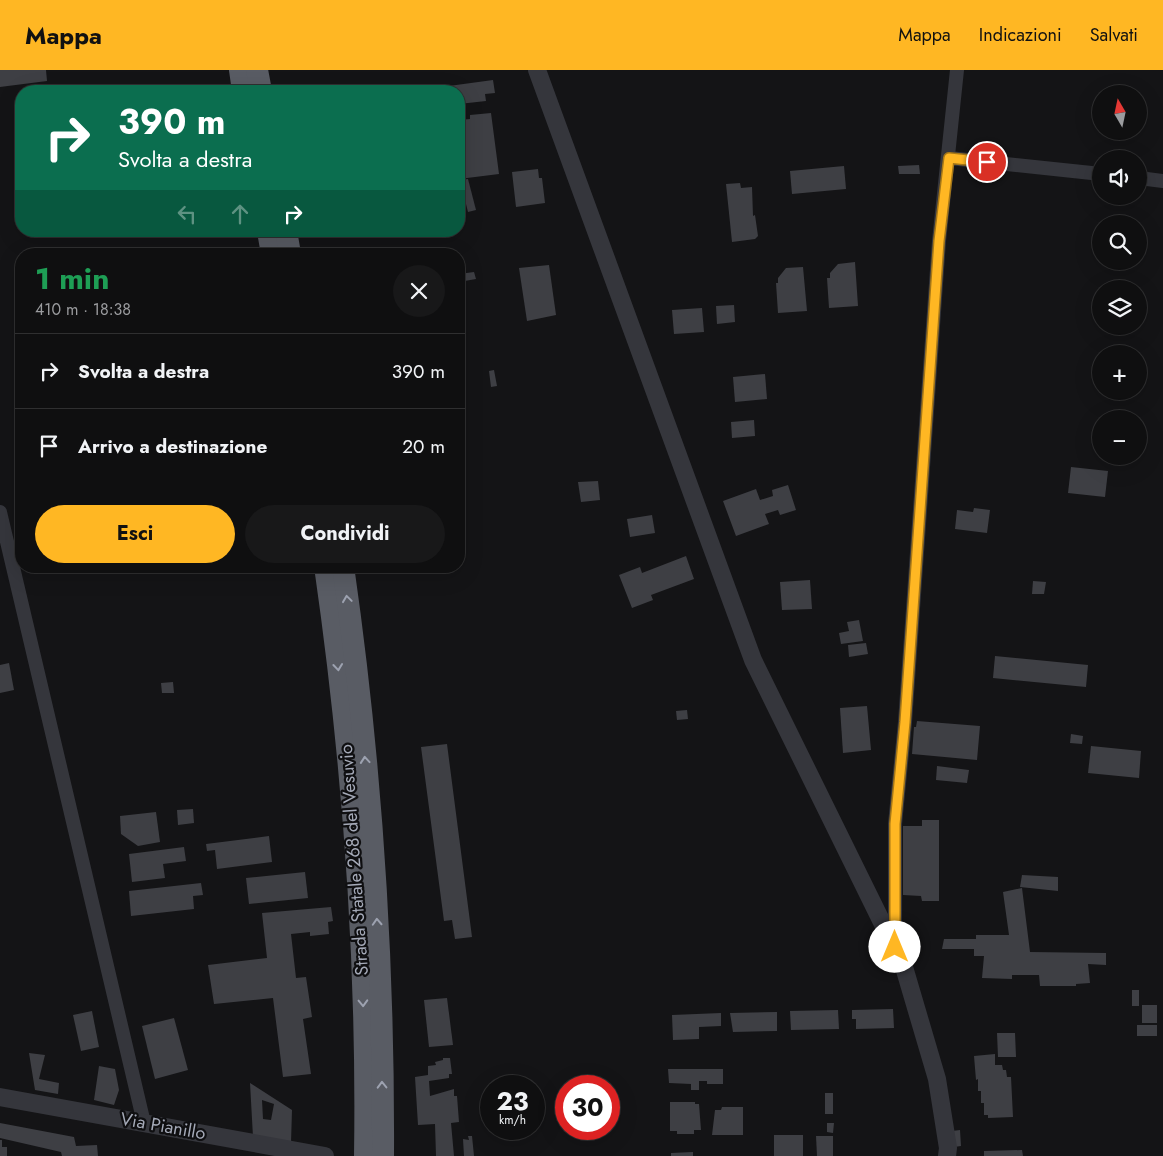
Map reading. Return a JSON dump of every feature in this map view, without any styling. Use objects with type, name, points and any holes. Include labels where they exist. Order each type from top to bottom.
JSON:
[{"type":"highway","points":[[240,70],[242,85]]},
{"type":"highway","points":[[258,70],[260,85]]},
{"type":"highway","name":"Strada Statale 268 del Vesuvio","points":[[326,573],[347,741],[374,1133],[383,1156]]},
{"type":"highway","name":"Strada Statale 268 del Vesuvio","points":[[344,573],[363,738],[372,842],[379,962],[374,1133],[365,1156]]},
{"type":"street","points":[[538,70],[753,660],[904,967],[937,1079],[948,1148],[946,1156]]},
{"type":"street","points":[[895,947],[895,824],[906,712],[939,241],[957,70]]},
{"type":"street","points":[[949,158],[1092,173]]},
{"type":"street","points":[[1147,179],[1163,181]]},
{"type":"street","points":[[0,512],[144,1122]]},
{"type":"street","name":"Via Pianillo","points":[[0,1097],[325,1156]]},
{"type":"building","points":[[0,70],[46,70],[47,81],[0,87]]},
{"type":"building","points":[[493,80],[495,93],[485,94],[486,101],[465,103],[465,85],[456,85]]},
{"type":"building","points":[[491,113],[499,174],[465,178],[465,120],[470,119],[470,115]]},
{"type":"building","points":[[919,165],[920,174],[899,174],[898,166]]},
{"type":"building","points":[[844,166],[846,189],[792,194],[790,171]]},
{"type":"building","points":[[538,169],[539,178],[542,178],[545,203],[516,207],[512,172]]},
{"type":"building","points":[[465,179],[468,179],[476,210],[468,212],[465,200]]},
{"type":"building","points":[[740,183],[741,188],[752,187],[753,216],[755,215],[758,236],[755,239],[732,242],[726,184]]},
{"type":"building","points":[[855,262],[858,306],[829,308],[827,278],[830,278],[830,273],[838,264]]},
{"type":"building","points":[[549,265],[556,315],[527,321],[519,268]]},
{"type":"building","points":[[803,267],[807,311],[778,313],[776,283],[778,283],[778,278],[786,268]]},
{"type":"building","points":[[474,272],[476,279],[465,281],[465,273]]},
{"type":"building","points":[[734,305],[735,322],[717,324],[716,306]]},
{"type":"building","points":[[702,308],[704,332],[674,334],[672,310]]},
{"type":"building","points":[[494,370],[497,386],[491,387],[489,371]]},
{"type":"building","points":[[765,374],[767,399],[735,402],[733,377]]},
{"type":"building","points":[[754,420],[755,436],[732,438],[731,422]]},
{"type":"building","points":[[1071,467],[1108,471],[1105,497],[1068,493]]},
{"type":"building","points":[[598,481],[600,500],[581,502],[578,482]]},
{"type":"building","points":[[788,485],[796,510],[780,515],[778,510],[765,514],[769,524],[736,536],[723,501],[756,489],[760,500],[773,496],[772,490]]},
{"type":"building","points":[[974,508],[990,510],[987,533],[955,529],[957,510],[973,512]]},
{"type":"building","points":[[652,515],[655,533],[630,537],[627,519]]},
{"type":"building","points":[[686,556],[694,579],[651,595],[653,600],[632,608],[619,575],[640,567],[642,573]]},
{"type":"building","points":[[810,580],[812,609],[782,610],[780,582]]},
{"type":"building","points":[[1033,581],[1046,582],[1044,594],[1032,594]]},
{"type":"building","points":[[859,620],[863,641],[841,644],[839,633],[849,631],[847,622]]},
{"type":"building","points":[[866,643],[868,654],[849,657],[848,645]]},
{"type":"building","points":[[995,656],[1088,665],[1086,687],[993,678]]},
{"type":"building","points":[[9,663],[14,690],[0,693],[0,665]]},
{"type":"building","points":[[173,682],[174,693],[162,693],[161,683]]},
{"type":"building","points":[[867,706],[871,750],[843,753],[840,708]]},
{"type":"building","points":[[687,710],[688,719],[677,720],[676,711]]},
{"type":"building","points":[[917,721],[980,726],[977,760],[912,754],[914,727],[916,727]]},
{"type":"building","points":[[1071,734],[1083,736],[1082,744],[1070,743]]},
{"type":"building","points":[[447,744],[472,937],[455,939],[452,920],[444,921],[421,747]]},
{"type":"building","points":[[1091,746],[1141,751],[1139,778],[1088,773]]},
{"type":"building","points":[[937,766],[969,770],[967,783],[936,780]]},
{"type":"building","points":[[193,809],[194,823],[178,825],[177,810]]},
{"type":"building","points":[[156,812],[160,842],[138,846],[121,834],[120,816]]},
{"type":"building","points":[[922,820],[939,820],[939,901],[922,901],[921,896],[903,895],[903,826],[922,826]]},
{"type":"building","points":[[269,836],[272,862],[217,869],[215,850],[207,851],[206,844]]},
{"type":"building","points":[[184,847],[186,861],[163,864],[165,878],[132,882],[129,854]]},
{"type":"building","points":[[305,872],[308,898],[249,904],[246,878]]},
{"type":"building","points":[[1022,875],[1058,877],[1058,891],[1020,887]]},
{"type":"building","points":[[201,883],[203,895],[193,896],[194,909],[131,916],[129,891]]},
{"type":"building","points":[[1022,888],[1030,952],[1106,953],[1106,965],[1088,964],[1090,983],[1076,984],[1076,986],[1040,986],[1039,975],[1012,975],[1012,979],[982,978],[984,956],[974,956],[974,949],[942,949],[944,939],[976,939],[976,935],[1009,935],[1003,892]]},
{"type":"building","points":[[331,907],[333,921],[328,922],[329,934],[310,936],[310,932],[291,934],[296,978],[306,977],[312,1017],[303,1019],[311,1074],[283,1077],[273,998],[214,1004],[208,965],[267,958],[262,913]]},
{"type":"building","points":[[1132,990],[1139,990],[1139,1006],[1132,1006]]},
{"type":"building","points":[[447,998],[453,1045],[429,1047],[424,1000]]},
{"type":"building","points":[[1142,1005],[1157,1005],[1157,1023],[1142,1023]]},
{"type":"building","points":[[893,1009],[894,1028],[856,1029],[856,1019],[852,1019],[852,1010]]},
{"type":"building","points":[[838,1010],[839,1029],[791,1030],[790,1011]]},
{"type":"building","points":[[92,1011],[99,1047],[81,1051],[73,1015]]},
{"type":"building","points":[[777,1012],[777,1031],[733,1032],[730,1013]]},
{"type":"building","points":[[721,1013],[721,1026],[699,1027],[699,1039],[673,1040],[672,1015]]},
{"type":"building","points":[[174,1018],[188,1070],[155,1079],[142,1026]]},
{"type":"building","points":[[1137,1025],[1157,1025],[1157,1036],[1137,1036]]},
{"type":"building","points":[[997,1033],[1015,1033],[1016,1057],[998,1057]]},
{"type":"building","points":[[29,1053],[45,1055],[39,1079],[59,1083],[58,1094],[35,1090]]},
{"type":"building","points":[[995,1054],[995,1065],[1002,1065],[1003,1070],[1006,1070],[1007,1077],[1011,1077],[1013,1117],[988,1118],[988,1115],[984,1115],[984,1103],[981,1103],[981,1091],[978,1091],[978,1079],[976,1080],[974,1056]]},
{"type":"building","points":[[443,1058],[450,1058],[452,1074],[449,1074],[449,1078],[429,1081],[430,1096],[454,1089],[454,1096],[457,1096],[459,1122],[451,1123],[454,1156],[436,1156],[435,1124],[418,1125],[415,1077],[428,1075],[428,1066],[436,1065],[435,1062],[443,1060]]},
{"type":"building","points":[[99,1066],[115,1069],[119,1090],[114,1105],[94,1100]]},
{"type":"building","points":[[668,1069],[723,1069],[723,1084],[707,1084],[707,1081],[699,1081],[699,1090],[691,1090],[691,1084],[669,1083]]},
{"type":"building","points":[[250,1083],[292,1110],[291,1143],[253,1137]],"holes":[[[262,1100],[274,1104],[271,1120],[263,1119]]]},
{"type":"building","points":[[825,1093],[833,1093],[833,1114],[825,1114]]},
{"type":"building","points":[[670,1102],[695,1102],[695,1104],[699,1104],[701,1130],[694,1130],[694,1134],[677,1134],[677,1131],[670,1131]]},
{"type":"building","points":[[722,1107],[743,1107],[743,1135],[712,1135],[715,1110],[721,1110]]},
{"type":"building","points":[[0,1123],[74,1137],[76,1146],[97,1145],[98,1156],[62,1156],[61,1152],[0,1138]]},
{"type":"building","points":[[827,1123],[834,1123],[833,1133],[827,1132]]},
{"type":"building","points":[[960,1130],[961,1146],[954,1147],[952,1131]]},
{"type":"building","points":[[774,1135],[803,1135],[803,1156],[774,1156]]},
{"type":"building","points":[[468,1136],[472,1136],[474,1156],[464,1156],[463,1139],[469,1140]]},
{"type":"building","points":[[816,1136],[833,1136],[833,1156],[817,1156]]},
{"type":"building","points":[[0,1140],[2,1140],[2,1147],[7,1147],[7,1156],[0,1156]]},
{"type":"building","points":[[1022,1150],[1023,1156],[984,1156],[984,1151]]},
{"type":"building","points":[[693,1152],[693,1156],[671,1156],[671,1153]]},
{"type":"route","points":[[895,947],[895,824],[905,722],[939,241],[949,158],[987,162]]}]
